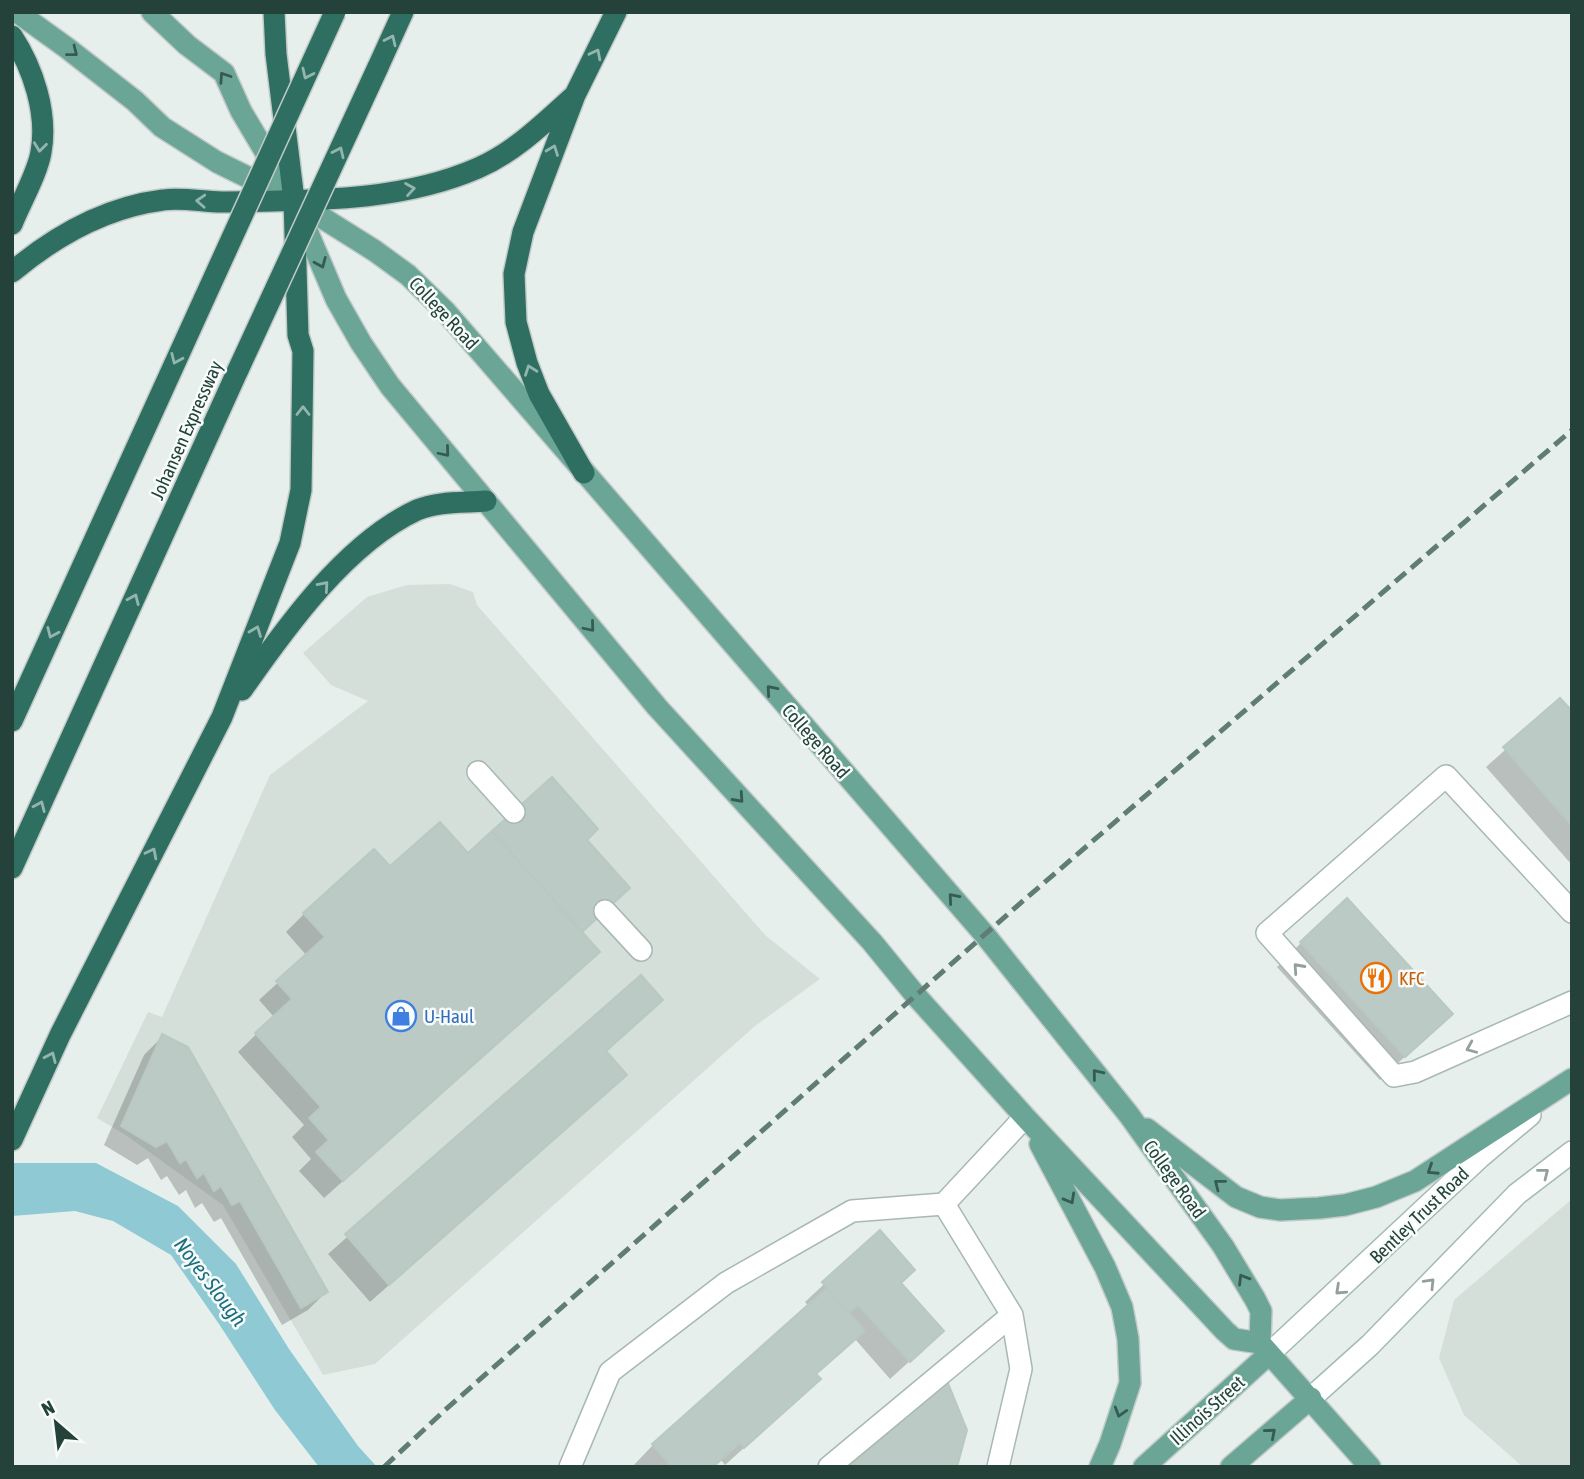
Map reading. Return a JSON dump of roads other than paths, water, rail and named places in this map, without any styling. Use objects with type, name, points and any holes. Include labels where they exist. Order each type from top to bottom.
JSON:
[{"type":"highway","points":[[12,1140],[60,1035],[222,717],[290,543],[301,491],[303,351],[297,321],[294,200],[276,54],[274,12]]},
{"type":"highway","name":"Johansen Expressway","points":[[12,721],[335,12]]},
{"type":"highway","name":"Johansen Expressway","points":[[12,868],[403,12]]},
{"type":"highway","points":[[584,473],[539,394],[527,363],[516,322],[514,274],[523,232],[575,95],[616,12]]},
{"type":"highway","points":[[12,36],[32,75],[42,121],[41,153],[12,224]]},
{"type":"highway","points":[[12,272],[31,256],[78,227],[123,208],[166,199],[218,202],[359,197],[426,186],[479,168],[521,143],[575,95]]},
{"type":"highway","points":[[222,717],[282,633],[336,572],[380,534],[419,510],[440,504],[486,501]]},
{"type":"main road","name":"College Road","points":[[17,12],[135,101],[162,127],[217,162],[294,200],[375,251],[408,275],[446,312],[985,935],[1129,1115],[1223,1246],[1255,1299],[1261,1311],[1265,1348],[1234,1339],[1225,1331],[1025,1117],[917,997],[872,942],[657,707],[390,386],[336,299],[294,200],[241,111],[224,73],[152,12]]},
{"type":"main road","points":[[1129,1115],[1236,1197],[1260,1207],[1280,1210],[1319,1208],[1376,1197],[1415,1181],[1572,1079]]},
{"type":"main road","points":[[1025,1117],[1081,1218],[1122,1307],[1128,1339],[1129,1383],[1100,1467]]},
{"type":"main road","points":[[1265,1348],[1370,1467]]},
{"type":"main road","name":"Illinois Street","points":[[1144,1467],[1265,1348]]},
{"type":"main road","points":[[1231,1467],[1311,1398]]},
{"type":"street","points":[[478,772],[514,812]]},
{"type":"street","points":[[1572,912],[1446,776],[1267,933],[1394,1076],[1415,1072],[1572,1002]]},
{"type":"street","points":[[605,911],[641,950]]},
{"type":"street","name":"Bentley Trust Road","points":[[1265,1348],[1572,1079]]},
{"type":"street","points":[[570,1467],[610,1372],[726,1283],[852,1210],[944,1203],[1025,1117]]},
{"type":"street","points":[[1311,1398],[1370,1345],[1517,1194],[1572,1152]]},
{"type":"street","points":[[944,1203],[1012,1315],[1021,1369],[998,1467]]},
{"type":"street","points":[[830,1467],[1012,1315]]},
{"type":"water","name":"Noyes Slough","points":[[12,1163],[96,1163],[178,1206],[236,1264],[289,1349],[358,1446],[377,1467],[319,1467],[275,1410],[171,1255],[113,1221],[75,1211],[12,1216]]},
{"type":"railway","points":[[384,1467],[444,1411],[1024,900],[1572,430]]},
{"type":"place","name":"KFC","points":[[1376,978]]},
{"type":"place","name":"U-Haul","points":[[401,1016]]}]
